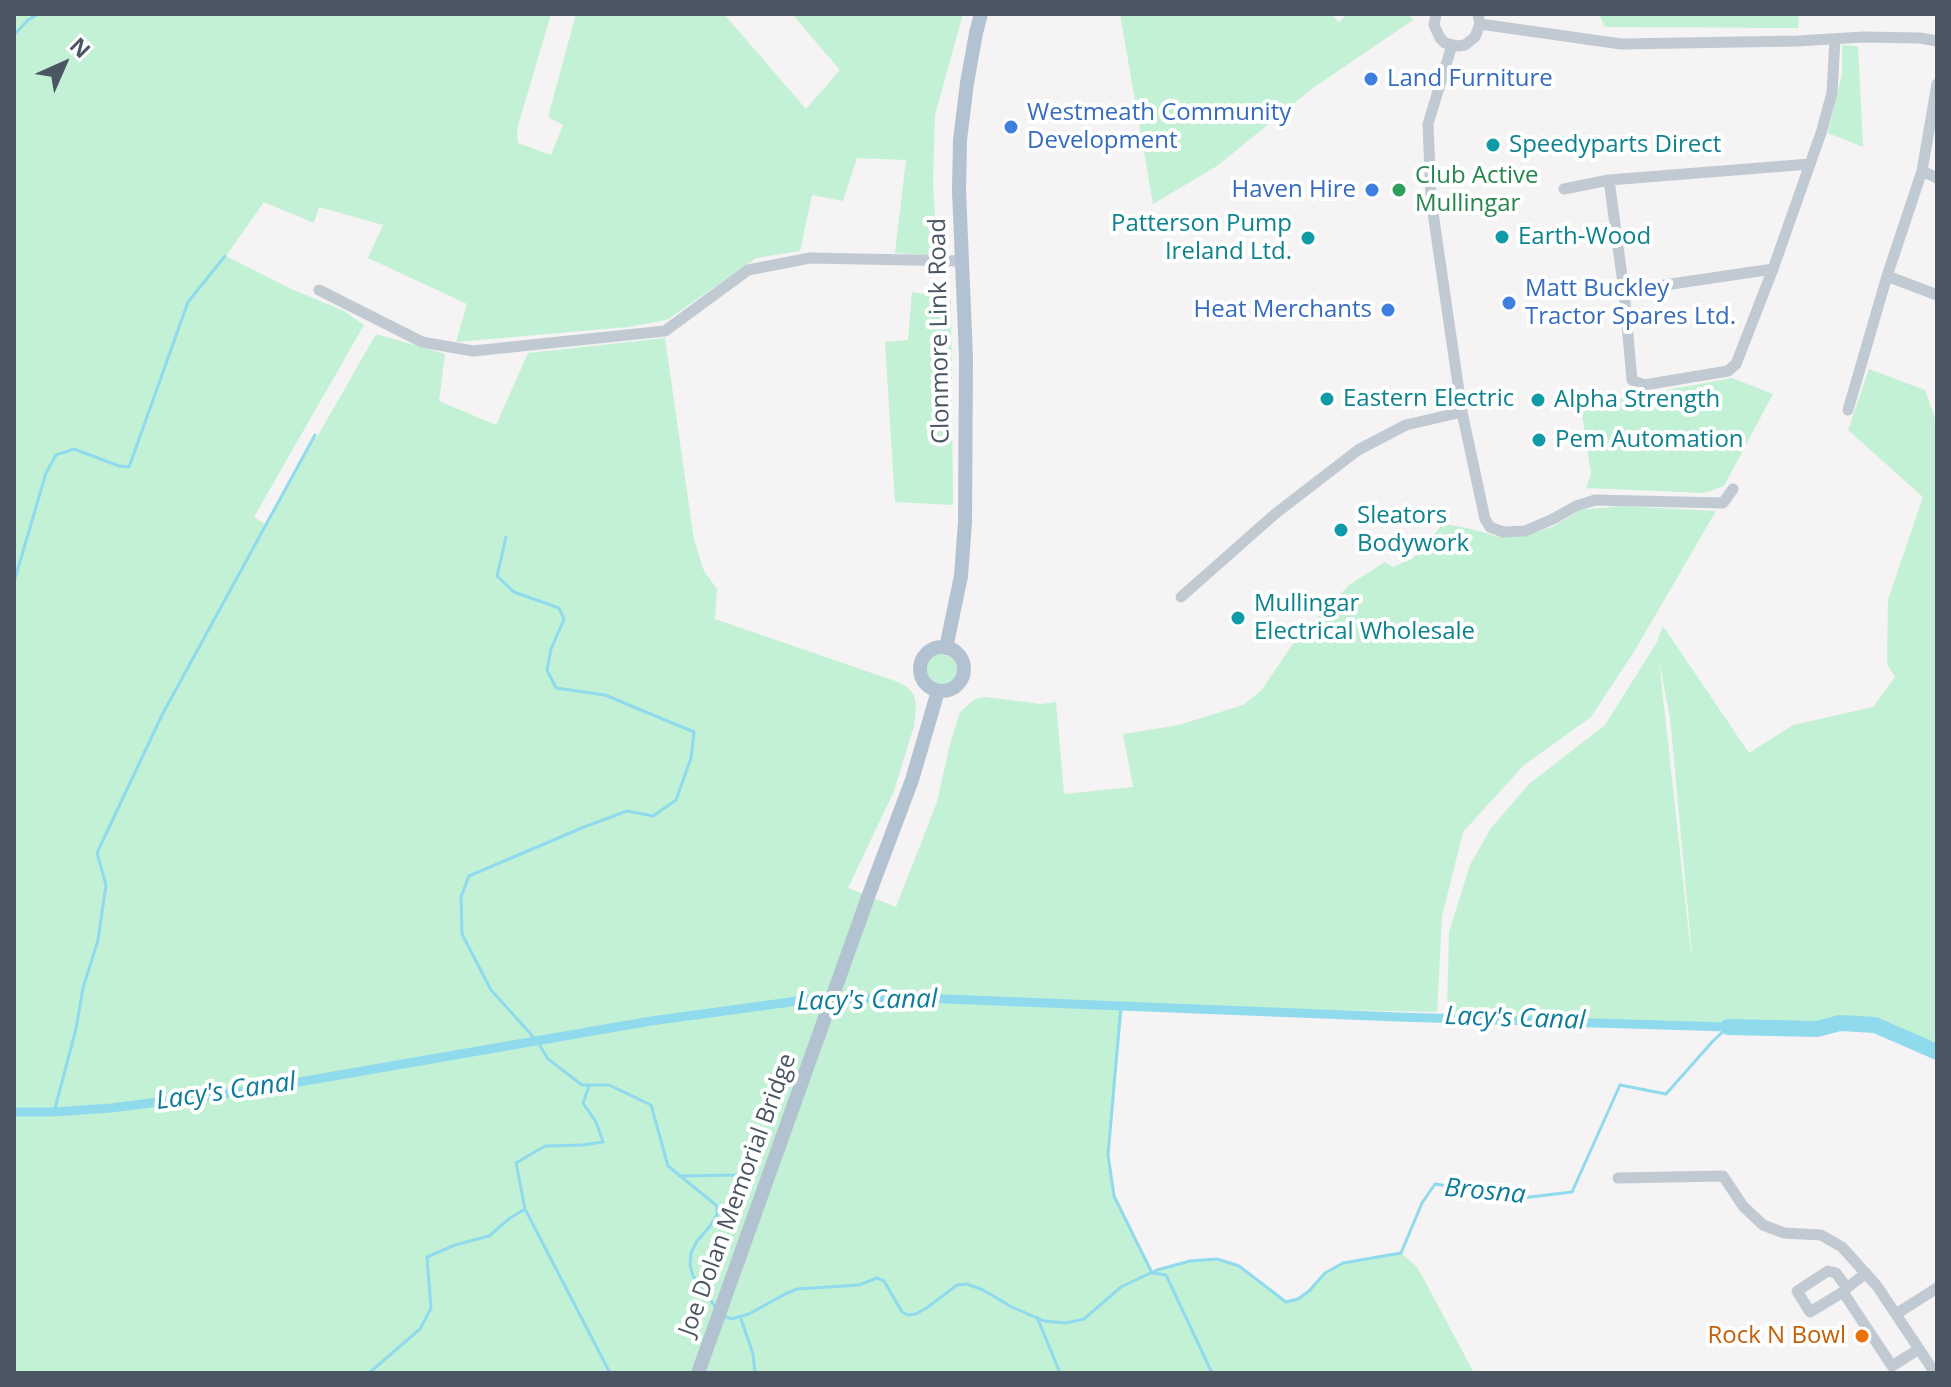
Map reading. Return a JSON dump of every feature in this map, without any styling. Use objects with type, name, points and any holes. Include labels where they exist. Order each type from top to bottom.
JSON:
[{"type":"main road","name":"Clonmore Link Road","points":[[946,648],[961,576],[965,522],[966,357],[959,191],[960,140],[967,83],[981,14]]},
{"type":"main road","points":[[946,648],[962,659],[964,673],[957,685],[938,691],[926,684],[921,666],[927,654],[946,648]]},
{"type":"main road","name":"Joe Dolan Memorial Bridge","points":[[698,1373],[912,780],[938,691]]},
{"type":"street","points":[[1436,14],[1436,32],[1445,43],[1452,45],[1465,45],[1471,41],[1479,31],[1479,19],[1621,44],[1863,37],[1937,41]]},
{"type":"street","points":[[1609,180],[1632,380],[1644,385],[1728,371],[1736,364],[1822,130],[1832,93],[1835,39]]},
{"type":"street","points":[[1452,45],[1428,124],[1431,199],[1462,412],[1485,519],[1490,527],[1503,532],[1525,531],[1595,500],[1723,503],[1733,489]]},
{"type":"street","points":[[1848,410],[1922,171],[1937,84]]},
{"type":"street","points":[[1564,189],[1609,180],[1810,164]]},
{"type":"street","points":[[1922,171],[1937,178]]},
{"type":"street","points":[[319,290],[422,342],[473,351],[665,331],[748,270],[810,258],[961,261]]},
{"type":"street","points":[[1624,291],[1773,269]]},
{"type":"street","points":[[1887,276],[1937,295]]},
{"type":"street","points":[[1181,597],[1275,514],[1358,450],[1406,425],[1462,412]]},
{"type":"street","points":[[1618,1178],[1723,1176],[1743,1206],[1763,1225],[1784,1233],[1821,1235],[1842,1247],[1877,1286],[1935,1373]]},
{"type":"street","points":[[1866,1273],[1847,1288],[1836,1273],[1828,1271],[1797,1291],[1810,1312],[1843,1292],[1892,1366],[1919,1349]]},
{"type":"street","points":[[1896,1314],[1937,1288]]},
{"type":"green space","points":[[14,14],[551,14],[517,129],[518,143],[551,155],[563,125],[548,117],[576,14],[724,14],[806,109],[840,70],[792,14],[963,14],[935,115],[933,182],[937,256],[895,253],[906,160],[857,158],[843,201],[812,195],[800,251],[756,258],[667,320],[628,327],[456,342],[467,304],[368,258],[383,225],[319,207],[314,223],[264,202],[226,256],[344,311],[364,325],[254,517],[266,525],[376,334],[445,354],[439,401],[496,425],[528,353],[665,338],[694,540],[704,571],[717,589],[715,619],[895,681],[914,695],[914,726],[894,791],[848,888],[896,907],[937,802],[960,712],[975,699],[985,697],[1041,704],[1056,702],[1064,794],[1133,787],[1123,734],[1179,725],[1243,705],[1261,691],[1292,645],[1349,585],[1385,562],[1393,567],[1412,559],[1443,524],[1499,537],[1520,537],[1552,527],[1581,510],[1622,506],[1716,511],[1635,650],[1591,717],[1524,765],[1463,832],[1442,916],[1437,1012],[1123,1006],[1108,1155],[1114,1196],[1152,1272],[1190,1261],[1217,1259],[1239,1266],[1286,1302],[1298,1299],[1325,1273],[1343,1263],[1401,1253],[1420,1272],[1474,1373],[14,1373]]},
{"type":"green space","points":[[1120,14],[1331,14],[1339,22],[1347,14],[1409,14],[1413,20],[1313,88],[1217,166],[1153,204]]},
{"type":"green space","points":[[1599,14],[1799,14],[1798,28],[1605,27]]},
{"type":"green space","points":[[1842,45],[1858,46],[1863,147],[1828,133],[1842,74]]},
{"type":"green space","points":[[912,292],[951,301],[953,505],[895,502],[885,342],[908,340]]},
{"type":"green space","points":[[1869,369],[1925,390],[1937,424],[1937,1052],[1875,1025],[1840,1023],[1817,1029],[1728,1027],[1447,1013],[1449,932],[1470,865],[1491,828],[1529,784],[1605,725],[1657,642],[1663,626],[1749,753],[1793,725],[1873,707],[1895,677],[1887,664],[1888,600],[1923,497],[1848,430]],"holes":[[[1659,660],[1670,718],[1692,954]]]},
{"type":"green space","points":[[1732,378],[1773,394],[1724,486],[1704,493],[1586,488],[1591,474],[1581,406]]},
{"type":"green space","points":[[942,654],[948,655],[956,663],[956,675],[948,683],[942,684],[936,683],[928,675],[927,669],[928,663],[936,655]]},
{"type":"waterway","points":[[14,35],[38,14]]},
{"type":"waterway","points":[[14,582],[46,473],[56,455],[74,449],[129,467],[188,302],[225,256]]},
{"type":"waterway","points":[[54,1112],[76,1029],[83,988],[98,940],[106,885],[97,853],[162,715],[315,435]]},
{"type":"waterway","points":[[506,537],[497,576],[514,592],[559,608],[564,619],[551,649],[547,670],[556,688],[605,695],[694,732],[691,758],[676,800],[653,816],[627,811],[469,876],[461,897],[462,934],[491,990],[537,1041],[548,1059],[582,1085],[609,1085],[651,1105],[668,1166],[717,1206],[717,1215],[691,1253],[690,1265],[693,1276],[716,1308]]},
{"type":"waterway","name":"Lacy's Canal","points":[[14,1112],[111,1108],[253,1090],[651,1021],[805,1000],[946,999],[1728,1027]]},
{"type":"waterway","points":[[1121,1005],[1108,1155],[1114,1196],[1152,1273],[1166,1275],[1212,1373]]},
{"type":"waterway","name":"Brosna","points":[[1728,1027],[1817,1029],[1840,1023],[1875,1025],[1937,1052]]},
{"type":"waterway","name":"Brosna","points":[[724,1316],[731,1319],[749,1314],[797,1289],[859,1285],[877,1278],[884,1281],[902,1312],[908,1315],[928,1307],[957,1285],[967,1284],[1044,1321],[1066,1323],[1084,1319],[1121,1287],[1157,1270],[1190,1261],[1217,1259],[1239,1266],[1286,1302],[1298,1299],[1325,1273],[1343,1263],[1401,1253],[1422,1203],[1435,1184],[1522,1198],[1572,1192],[1620,1085],[1666,1094],[1728,1027]]},
{"type":"waterway","name":"Brosna","points":[[369,1373],[420,1329],[431,1308],[427,1257],[489,1236],[525,1209],[516,1163],[545,1146],[603,1142],[596,1122],[583,1103],[589,1086]]},
{"type":"waterway","points":[[679,1176],[739,1175]]},
{"type":"waterway","points":[[525,1209],[610,1373]]},
{"type":"waterway","points":[[1037,1317],[1060,1373]]},
{"type":"waterway","points":[[741,1319],[753,1354],[755,1373]]},
{"type":"place","name":"Land Furniture","points":[[1371,79]]},
{"type":"place","name":"Westmeath Community Development","points":[[1011,127]]},
{"type":"place","name":"Speedyparts Direct","points":[[1493,145]]},
{"type":"place","name":"Haven Hire","points":[[1372,190]]},
{"type":"place","name":"Club Active Mullingar","points":[[1399,190]]},
{"type":"place","name":"Earth-Wood","points":[[1502,237]]},
{"type":"place","name":"Patterson Pump Ireland Ltd.","points":[[1308,238]]},
{"type":"place","name":"Matt Buckley Tractor Spares Ltd.","points":[[1509,303]]},
{"type":"place","name":"Heat Merchants","points":[[1388,310]]},
{"type":"place","name":"Eastern Electric","points":[[1327,399]]},
{"type":"place","name":"Alpha Strength","points":[[1538,400]]},
{"type":"place","name":"Pem Automation","points":[[1539,440]]},
{"type":"place","name":"Sleators Bodywork","points":[[1341,530]]},
{"type":"place","name":"Mullingar Electrical Wholesale","points":[[1238,618]]},
{"type":"place","name":"Rock N Bowl","points":[[1862,1336]]}]
